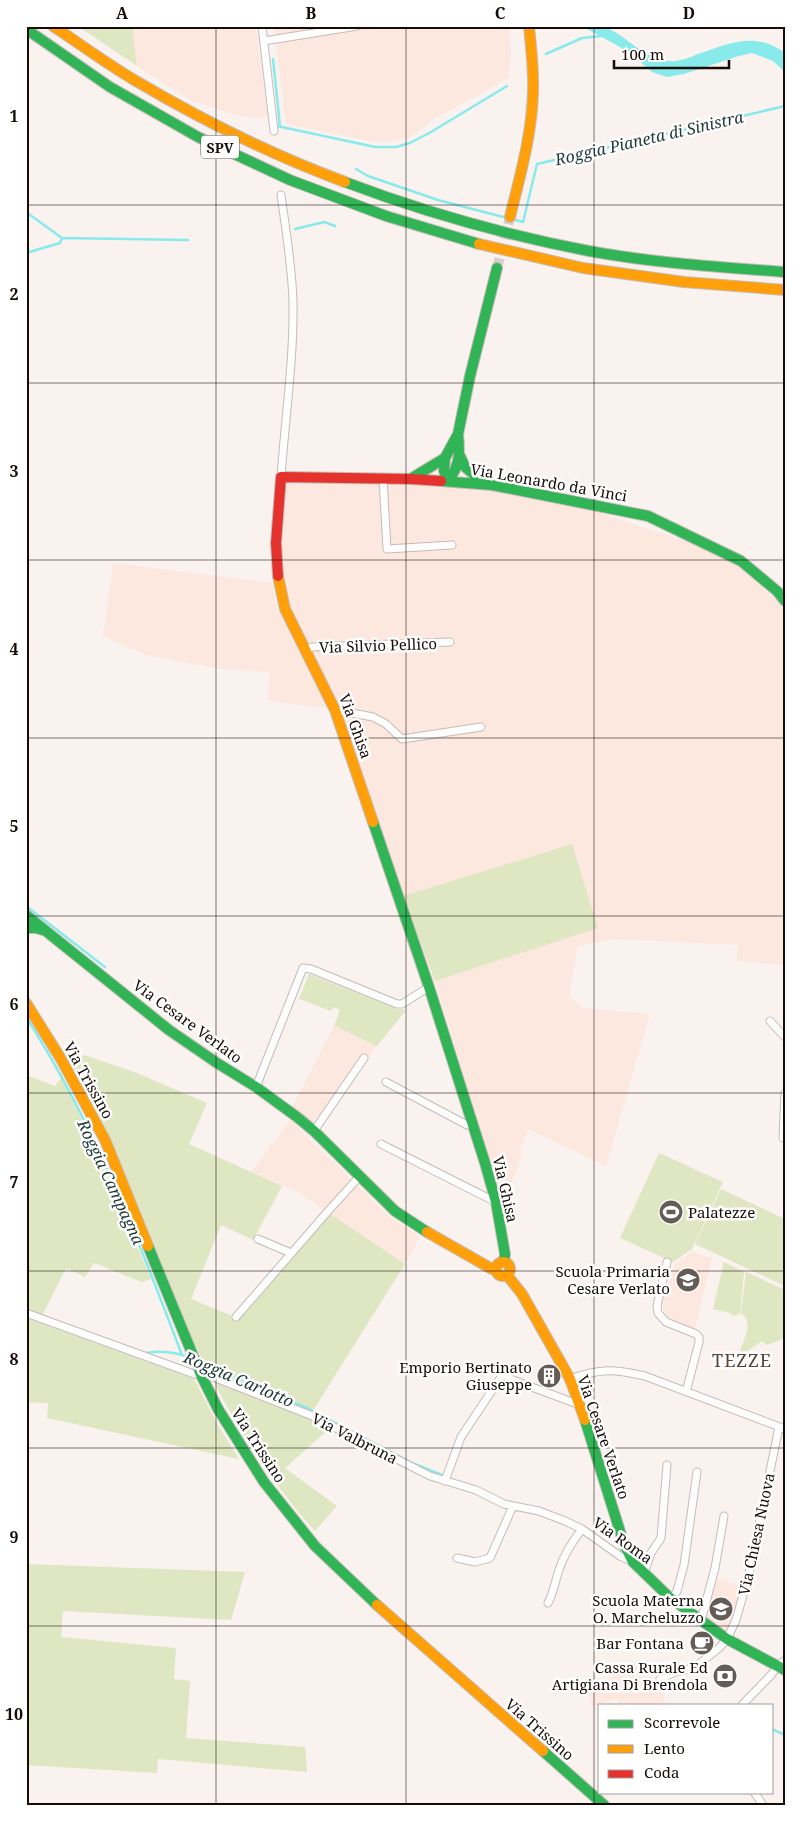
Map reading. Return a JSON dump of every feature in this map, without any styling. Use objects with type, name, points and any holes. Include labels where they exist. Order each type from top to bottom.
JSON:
[{"type":"main road","name":"SPV","points":[[53,26],[136,81],[225,130],[335,179],[435,214],[524,238],[608,255],[716,268],[785,272]]},
{"type":"main road","points":[[510,217],[530,135],[533,99],[532,53],[528,28]]},
{"type":"main road","name":"SPV","points":[[26,29],[101,80],[195,135],[311,189],[370,212],[431,232],[518,255],[615,274],[686,284],[785,290]]},
{"type":"main road","points":[[448,481],[444,471],[445,458],[458,434],[470,376],[497,268]]},
{"type":"main road","points":[[458,434],[460,455],[465,467],[470,473],[486,484]]},
{"type":"main road","points":[[448,481],[457,469],[460,455]]},
{"type":"main road","points":[[411,479],[445,458]]},
{"type":"main road","name":"Via Leonardo da Vinci","points":[[281,477],[383,478],[486,484],[576,500],[648,516],[741,561],[777,591],[785,601]]},
{"type":"main road","name":"Via Ghisa","points":[[281,477],[277,538],[278,582],[285,609],[336,710],[429,987],[496,1202],[505,1254],[500,1265]]},
{"type":"main road","name":"Via Cesare Verlato","points":[[26,916],[193,1047],[256,1087],[314,1131],[395,1211],[462,1254],[492,1269],[508,1263],[510,1272],[507,1275],[522,1294],[570,1379],[624,1544],[633,1562]]},
{"type":"main road","points":[[26,928],[47,931]]},
{"type":"main road","name":"Via Trissino","points":[[26,1003],[61,1059],[105,1140],[201,1375],[218,1409],[264,1482],[316,1546],[389,1616],[604,1805]]},
{"type":"main road","name":"Via Roma","points":[[633,1562],[672,1599],[727,1639],[782,1666]]},
{"type":"street","points":[[262,26],[274,131]]},
{"type":"street","points":[[264,41],[357,26]]},
{"type":"street","name":"Via Ghisa","points":[[281,477],[292,332],[291,264],[282,195]]},
{"type":"street","points":[[383,478],[388,549],[452,545]]},
{"type":"street","name":"Via Silvio Pellico","points":[[306,650],[312,647],[450,642]]},
{"type":"street","points":[[336,710],[373,717],[386,724],[402,739],[481,727]]},
{"type":"street","points":[[256,1087],[303,968],[311,969],[397,1004],[402,1004],[429,987]]},
{"type":"street","points":[[770,1021],[785,1037]]},
{"type":"street","points":[[314,1131],[364,1058]]},
{"type":"street","points":[[386,1082],[467,1125],[473,1124]]},
{"type":"street","points":[[783,1138],[785,1091]]},
{"type":"street","points":[[381,1144],[496,1202]]},
{"type":"street","points":[[236,1317],[360,1176]]},
{"type":"street","points":[[258,1239],[291,1253]]},
{"type":"street","points":[[667,1262],[657,1306],[658,1314],[666,1322],[696,1334],[699,1342],[686,1392]]},
{"type":"street","name":"Via Valbruna","points":[[26,1313],[201,1375],[208,1375],[310,1415],[430,1476],[476,1490],[504,1504],[539,1510],[565,1521]]},
{"type":"street","points":[[570,1379],[589,1372],[605,1370],[624,1371],[645,1376],[782,1428]]},
{"type":"street","points":[[445,1480],[461,1437],[504,1374],[513,1380],[580,1405]]},
{"type":"street","name":"Via Chiesa Nuova","points":[[727,1639],[736,1620],[749,1574],[782,1428]]},
{"type":"street","points":[[644,1573],[651,1553],[661,1538],[667,1465]]},
{"type":"street","points":[[672,1599],[681,1580],[697,1472]]},
{"type":"street","points":[[457,1558],[475,1562],[490,1558],[512,1506]]},
{"type":"street","points":[[701,1620],[715,1568],[724,1516]]},
{"type":"street","name":"Via Roma","points":[[565,1521],[582,1529],[620,1556],[633,1562]]},
{"type":"street","points":[[548,1603],[552,1596],[562,1559],[568,1547],[582,1529]]},
{"type":"street","points":[[660,1678],[675,1672],[694,1668],[727,1639]]},
{"type":"street","points":[[743,1704],[782,1666]]},
{"type":"street","points":[[755,1794],[763,1805]]},
{"type":"shaded area","points":[[132,26],[256,26],[268,118],[243,117],[192,101],[137,66]]},
{"type":"shaded area","points":[[274,26],[509,26],[511,49],[509,78],[435,118],[411,136],[398,140],[370,141],[286,124]]},
{"type":"shaded area","points":[[285,483],[454,485],[500,491],[594,511],[694,544],[733,562],[770,593],[785,611],[785,965],[737,961],[738,945],[614,939],[578,946],[569,996],[582,1008],[650,1014],[606,1166],[528,1129],[520,1150],[522,1155],[503,1205],[435,981],[560,938],[572,844],[403,896],[337,707],[294,621],[282,589],[280,549]]},
{"type":"shaded area","points":[[113,563],[272,583],[277,607],[322,690],[329,708],[268,700],[270,672],[222,669],[149,656],[102,636]]},
{"type":"shaded area","points":[[334,1026],[377,1046],[320,1130],[292,1108]]},
{"type":"shaded area","points":[[290,1120],[390,1217],[420,1237],[405,1264],[298,1192],[251,1172]]},
{"type":"shaded area","name":"Scuola Primaria Cesare Verlato","points":[[692,1252],[712,1258],[695,1329],[668,1318],[663,1308],[664,1295],[675,1264]]},
{"type":"shaded area","name":"Scuola Materna O. Marcheluzzo","points":[[715,1578],[742,1587],[734,1618],[728,1632],[703,1617]]},
{"type":"shaded area","points":[[635,1664],[637,1666],[640,1665],[660,1685],[666,1704],[619,1704],[617,1699],[592,1706],[588,1691]]},
{"type":"green space","points":[[78,26],[132,26],[137,66]]},
{"type":"green space","points":[[572,844],[598,928],[435,981],[403,896]]},
{"type":"green space","points":[[309,974],[397,1009],[406,1010],[377,1046],[334,1026],[340,1010],[334,1007],[331,1011],[299,999]]},
{"type":"green space","points":[[84,1055],[137,1073],[207,1103],[189,1144],[282,1186],[253,1240],[221,1225],[191,1299],[235,1317],[329,1213],[405,1264],[309,1417],[329,1429],[285,1468],[337,1506],[315,1531],[274,1480],[238,1425],[206,1367],[178,1308],[73,1067]]},
{"type":"green space","points":[[26,1075],[55,1086],[61,1078],[93,1142],[151,1279],[142,1282],[94,1263],[85,1277],[66,1268],[42,1316],[26,1309]]},
{"type":"green space","name":"Palatezze","points":[[659,1153],[723,1182],[692,1249],[673,1262],[620,1238]]},
{"type":"green space","points":[[721,1189],[785,1219],[785,1286],[695,1244]]},
{"type":"green space","points":[[724,1262],[744,1272],[740,1314],[733,1316],[730,1313],[713,1309]]},
{"type":"green space","points":[[746,1272],[785,1290],[785,1338],[767,1345],[762,1341],[742,1355],[740,1351],[747,1331],[747,1321],[741,1313]]},
{"type":"green space","points":[[26,1318],[194,1379],[219,1427],[239,1459],[47,1418],[48,1403],[26,1402]]},
{"type":"green space","points":[[26,1564],[245,1572],[231,1620],[63,1611],[61,1637],[176,1648],[174,1679],[190,1681],[186,1738],[305,1747],[307,1772],[158,1759],[157,1773],[26,1765]]},
{"type":"water","points":[[582,26],[605,27],[644,52],[669,61],[684,59],[732,43],[742,41],[763,42],[785,53],[785,72],[773,61],[752,53],[684,74],[667,77],[652,72],[629,52]]},
{"type":"waterway","points":[[546,54],[582,38],[601,36]]},
{"type":"waterway","name":"Roggia Pianeta di Sinistra","points":[[273,59],[280,126]]},
{"type":"waterway","points":[[277,126],[375,147],[396,147],[410,143],[431,132],[507,86]]},
{"type":"waterway","name":"Roggia Pianeta di Sinistra","points":[[512,219],[523,222],[537,164],[785,106]]},
{"type":"waterway","name":"Roggia Pianeta di Sinistra","points":[[356,169],[368,176],[438,200],[507,218]]},
{"type":"waterway","name":"Roggia Pianeta di Sinistra","points":[[26,212],[62,238],[188,240]]},
{"type":"waterway","name":"Roggia Pianeta di Sinistra","points":[[295,229],[324,222],[335,226]]},
{"type":"waterway","points":[[26,253],[60,243],[62,238]]},
{"type":"waterway","points":[[26,906],[105,967]]},
{"type":"waterway","name":"Roggia Campagna","points":[[26,1017],[72,1097],[113,1182],[182,1355]]},
{"type":"waterway","name":"Roggia Carlotto","points":[[146,1353],[169,1352],[191,1358]]},
{"type":"waterway","name":"Roggia Carlotto","points":[[199,1361],[309,1409],[412,1463],[442,1475]]},
{"type":"waterway","points":[[774,1730],[785,1735]]},
{"type":"tunnel","points":[[497,268],[510,217]]},
{"type":"traffic: fast","points":[[26,29],[110,87],[198,137],[290,180],[386,216],[479,244]]},
{"type":"traffic: fast","points":[[345,182],[435,213],[558,245],[662,262],[785,272]]},
{"type":"traffic: fast","points":[[448,481],[444,471],[445,458],[458,434],[470,376],[497,268]]},
{"type":"traffic: fast","points":[[448,481],[457,465],[458,434]]},
{"type":"traffic: fast","points":[[460,456],[465,467],[485,484]]},
{"type":"traffic: fast","points":[[412,478],[445,458]]},
{"type":"traffic: fast","points":[[441,481],[492,485],[648,516],[741,561],[777,591],[785,601]]},
{"type":"traffic: fast","points":[[373,822],[429,987],[485,1163],[496,1202],[505,1254],[504,1262]]},
{"type":"traffic: fast","points":[[26,915],[169,1030],[256,1087],[297,1117],[314,1131],[395,1211],[427,1232]]},
{"type":"traffic: fast","points":[[26,928],[46,931]]},
{"type":"traffic: fast","points":[[148,1246],[201,1375],[218,1409],[264,1482],[315,1546],[377,1605]]},
{"type":"traffic: fast","points":[[585,1420],[624,1544],[633,1562],[669,1597],[727,1639],[785,1670]]},
{"type":"traffic: fast","points":[[543,1751],[604,1805]]},
{"type":"traffic: slow","points":[[53,26],[104,61],[186,109],[264,148],[345,182]]},
{"type":"traffic: slow","points":[[510,217],[525,155],[532,108],[533,76],[529,26]]},
{"type":"traffic: slow","points":[[479,244],[583,268],[684,282],[785,290]]},
{"type":"traffic: slow","points":[[278,576],[285,609],[335,710],[373,822]]},
{"type":"traffic: slow","points":[[26,1003],[61,1059],[105,1140],[148,1246]]},
{"type":"traffic: slow","points":[[427,1232],[492,1269],[496,1269]]},
{"type":"traffic: slow","points":[[500,1262],[506,1262],[510,1269],[506,1276],[500,1276],[496,1272],[496,1266],[500,1262]]},
{"type":"traffic: slow","points":[[507,1275],[522,1294],[570,1379],[585,1420]]},
{"type":"traffic: slow","points":[[377,1605],[543,1751]]},
{"type":"traffic: jam","points":[[278,576],[276,543],[281,477],[441,481]]},
{"type":"place","name":"Palatezze","points":[[671,1212]]},
{"type":"place","name":"Scuola Primaria Cesare Verlato","points":[[688,1280]]},
{"type":"place","name":"Emporio Bertinato Giuseppe","points":[[549,1376]]},
{"type":"place","name":"Scuola Materna O. Marcheluzzo","points":[[721,1609]]},
{"type":"place","name":"Bar Fontana","points":[[702,1643]]},
{"type":"place","name":"Cassa Rurale Ed Artigiana Di Brendola","points":[[725,1676]]},
{"type":"district","name":"TEZZE","points":[[742,1360]]}]
